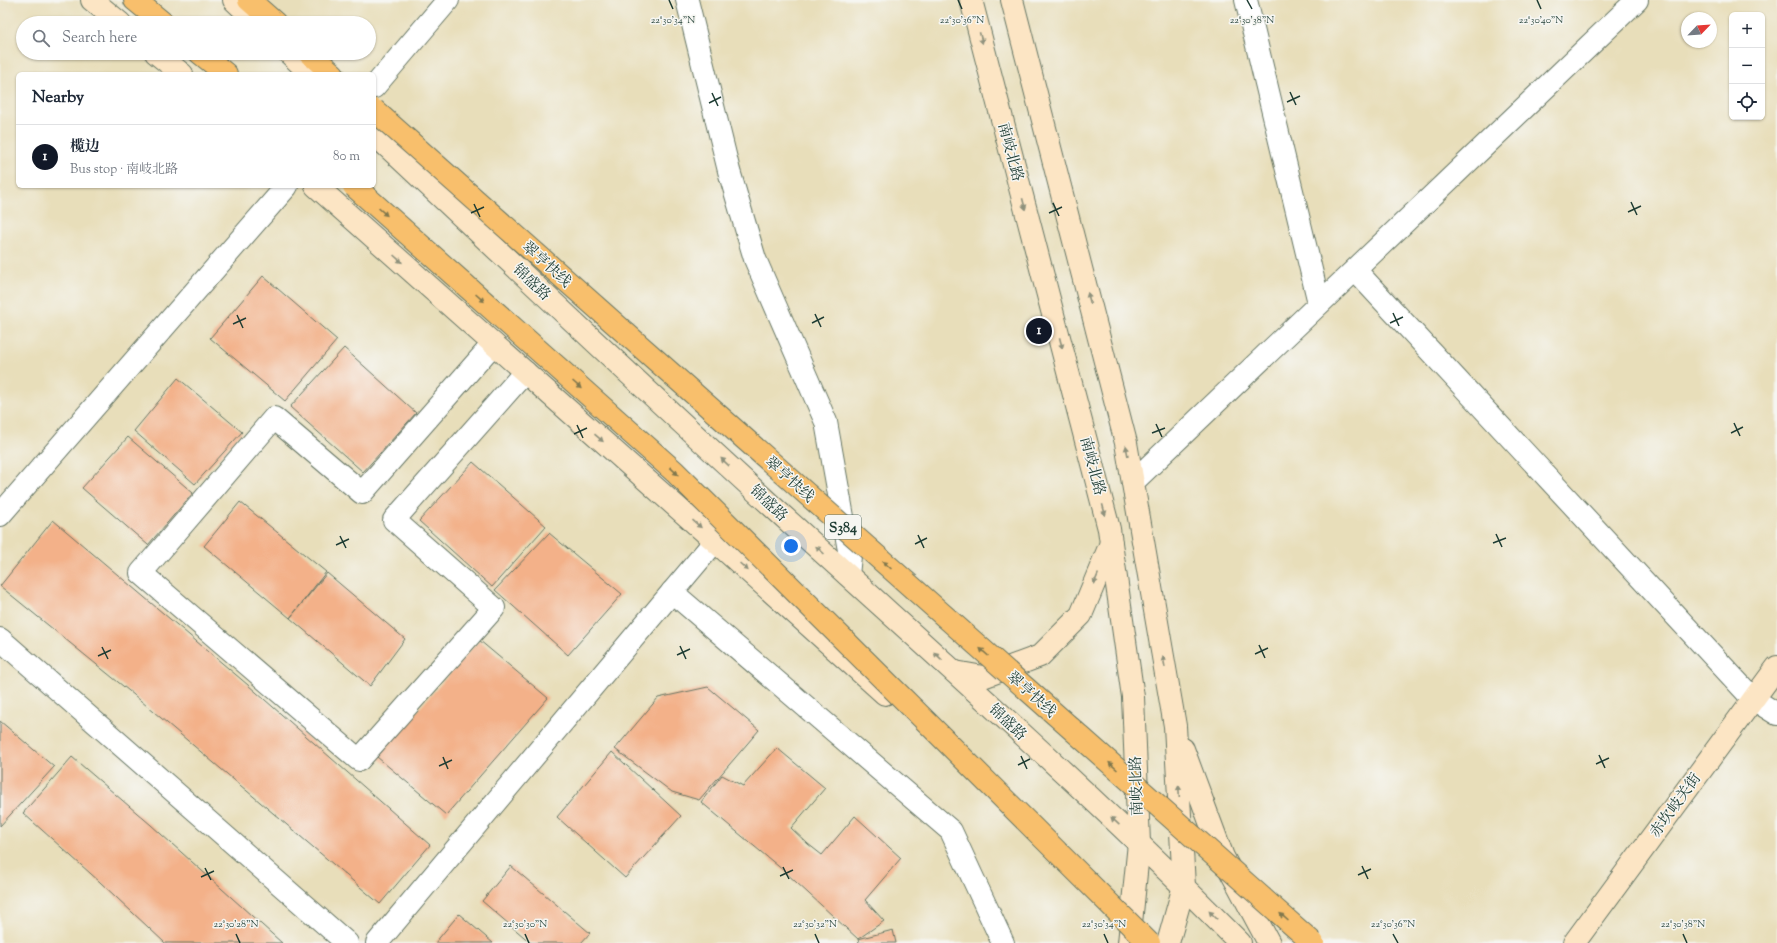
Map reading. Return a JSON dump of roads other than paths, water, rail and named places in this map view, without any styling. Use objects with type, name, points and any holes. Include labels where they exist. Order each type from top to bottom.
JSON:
[{"type":"highway","points":[[135,0],[154,16]]},
{"type":"highway","points":[[250,0],[267,16]]},
{"type":"highway","points":[[209,60],[224,72]]},
{"type":"highway","points":[[317,60],[331,72]]},
{"type":"highway","name":"翠亨快线","points":[[376,112],[1313,943]]},
{"type":"highway","points":[[356,188],[675,472],[1149,943]]},
{"type":"main road","points":[[92,0],[111,16]]},
{"type":"main road","points":[[234,0],[251,16]]},
{"type":"main road","name":"南岐北路","points":[[971,0],[1109,529],[1133,697],[1139,843],[1129,943]]},
{"type":"main road","points":[[1012,0],[1126,443],[1175,726],[1184,886],[1168,943]]},
{"type":"main road","points":[[165,60],[180,72]]},
{"type":"main road","points":[[296,60],[309,72]]},
{"type":"main road","name":"锦盛路","points":[[376,136],[848,575],[1139,843],[1240,943]]},
{"type":"main road","points":[[318,188],[715,541],[1160,943]]},
{"type":"main road","points":[[955,672],[983,676],[1040,656],[1081,614],[1111,543]]},
{"type":"main road","name":"赤坎岐关街","points":[[1574,943],[1777,667]]},
{"type":"main road","points":[[1175,726],[1223,857],[1269,943]]},
{"type":"street","points":[[376,85],[448,0]]},
{"type":"street","points":[[687,0],[729,171],[755,259],[826,422],[850,556],[848,575]]},
{"type":"street","points":[[1246,0],[1319,304]]},
{"type":"street","points":[[1133,482],[1637,0]]},
{"type":"street","points":[[0,516],[285,188]]},
{"type":"street","points":[[1355,270],[1753,699],[1777,714]]},
{"type":"street","points":[[494,344],[362,493],[274,418],[141,573],[359,760],[494,608],[394,520],[525,372]]},
{"type":"street","points":[[377,943],[715,541]]},
{"type":"street","points":[[672,592],[951,830],[1002,943]]},
{"type":"street","points":[[0,639],[347,943]]},
{"type":"place","name":"榄边","points":[[1039,331]]}]
